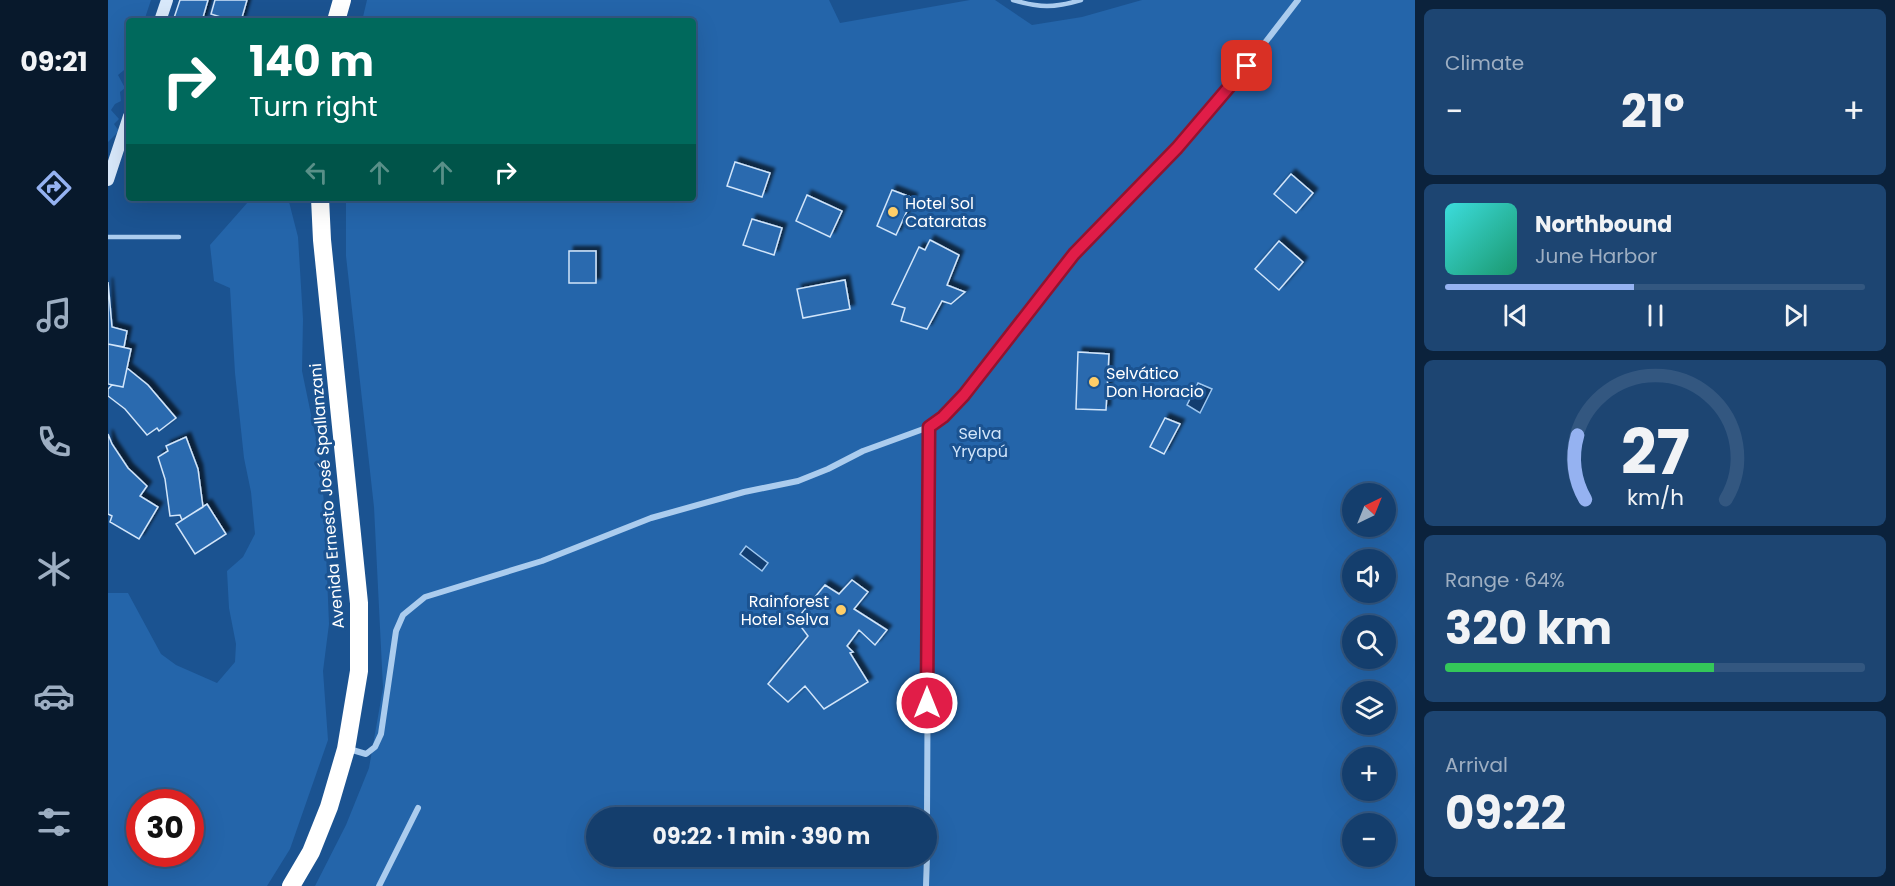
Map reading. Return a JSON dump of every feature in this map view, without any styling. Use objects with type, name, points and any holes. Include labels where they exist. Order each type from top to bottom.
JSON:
[{"type":"highway","points":[[337,18],[342,0]]},
{"type":"highway","name":"Avenida Ernesto José Spallanzani","points":[[291,886],[311,852],[329,807],[346,749],[359,671],[359,603],[322,240],[320,201]]},
{"type":"main road","points":[[161,18],[167,0]]},
{"type":"main road","points":[[108,180],[126,125]]},
{"type":"street","points":[[346,749],[366,754],[375,747],[381,734],[396,631],[403,615],[425,597],[542,561],[651,518],[744,492],[798,481],[828,469],[862,450],[929,427],[943,417],[964,395],[1074,254],[1177,148],[1247,66],[1298,0]]},
{"type":"street","points":[[927,807],[929,427]]},
{"type":"street","points":[[379,886],[418,808]]},
{"type":"street","points":[[926,886],[927,867]]},
{"type":"lane","points":[[1013,0],[1034,7],[1053,7],[1081,0]]},
{"type":"lane","points":[[108,237],[179,237]]},
{"type":"green space","points":[[108,0],[151,0],[145,18],[126,18],[126,68],[118,75],[125,88],[120,92],[121,101],[111,110],[119,119],[114,124],[119,131],[108,142]]},
{"type":"green space","name":"Selva Yryapú","points":[[367,0],[829,0],[840,23],[970,0],[995,0],[1032,25],[1082,17],[1142,0],[1415,0],[1415,886],[315,886],[346,825],[369,768],[383,688],[374,507],[346,256],[346,201],[696,201],[696,18],[363,18]]},
{"type":"green space","points":[[243,201],[289,201],[298,237],[303,319],[302,371],[319,453],[324,503],[329,624],[323,671],[328,740],[290,849],[267,886],[108,886],[108,593],[128,593],[161,654],[176,665],[217,683],[235,662],[236,644],[229,608],[227,571],[243,557],[255,534],[235,373],[230,288],[214,281],[210,245],[248,202]]},
{"type":"shaded area","points":[[1198,383],[1212,389],[1200,413],[1187,405]]},
{"type":"shaded area","points":[[746,546],[768,563],[762,571],[740,554]]},
{"type":"building","points":[[180,0],[208,0],[203,18],[174,18]]},
{"type":"building","points":[[215,0],[247,0],[242,18],[224,18],[211,14]]},
{"type":"building","points":[[735,162],[770,173],[762,197],[727,186]]},
{"type":"building","points":[[1291,174],[1313,193],[1296,213],[1274,194]]},
{"type":"building","points":[[892,190],[913,198],[896,235],[877,226]]},
{"type":"building","points":[[807,195],[842,211],[830,237],[796,221]]},
{"type":"building","points":[[752,219],[782,228],[774,255],[743,245]]},
{"type":"building","points":[[930,240],[959,255],[947,285],[965,292],[951,304],[942,301],[927,329],[901,321],[905,308],[892,304],[919,247],[925,250]]},
{"type":"building","points":[[1279,241],[1303,262],[1279,290],[1255,269]]},
{"type":"building","points":[[569,251],[596,251],[596,283],[569,283]]},
{"type":"building","points":[[845,280],[850,309],[803,318],[797,289]]},
{"type":"building","points":[[108,282],[112,327],[127,331],[124,347],[108,344]]},
{"type":"building","points":[[108,344],[131,349],[123,387],[108,384]]},
{"type":"building","points":[[1078,352],[1109,354],[1106,410],[1076,409]]},
{"type":"building","points":[[127,368],[148,385],[176,418],[159,431],[157,428],[147,435],[125,409],[108,396],[108,389],[112,385],[123,387]]},
{"type":"building","points":[[1165,418],[1180,424],[1164,454],[1150,447]]},
{"type":"building","points":[[108,434],[128,468],[147,486],[140,496],[158,507],[139,539],[110,522],[112,516],[108,514]]},
{"type":"building","points":[[186,437],[198,469],[203,507],[182,520],[180,515],[170,516],[165,479],[158,457],[168,451],[166,446]]},
{"type":"building","points":[[207,504],[226,534],[195,554],[176,524]]},
{"type":"building","points":[[852,580],[868,592],[854,609],[887,630],[875,645],[859,630],[847,646],[853,652],[850,653],[868,682],[824,709],[805,686],[788,702],[768,684],[808,636],[796,620],[825,585],[839,594]]},
{"type":"place","name":"Hotel Sol Cataratas","points":[[893,212]]},
{"type":"place","name":"Selvático Don Horacio","points":[[1094,382]]},
{"type":"place","name":"Rainforest Hotel Selva","points":[[841,610]]},
{"type":"route","points":[[927,703],[929,427],[943,417],[964,395],[1074,254],[1177,148],[1247,66]]}]
